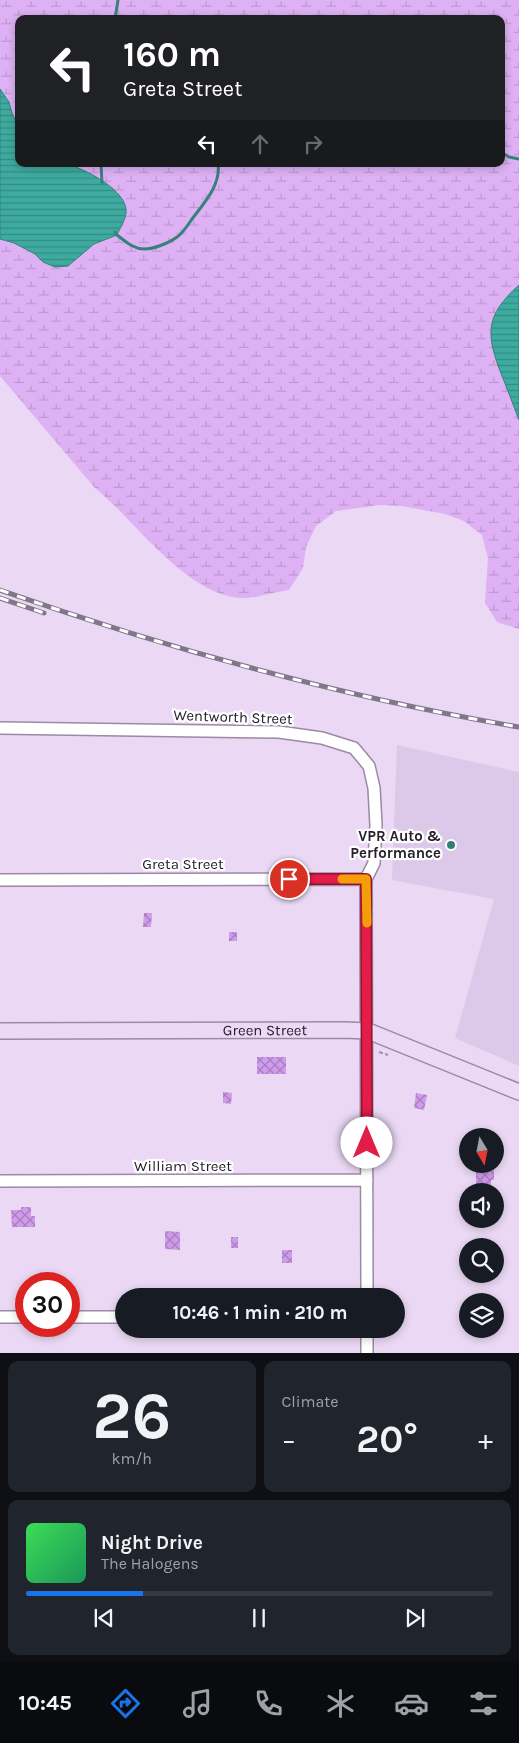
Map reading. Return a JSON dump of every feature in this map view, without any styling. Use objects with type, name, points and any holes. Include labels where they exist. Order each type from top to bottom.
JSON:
[{"type":"street","name":"Wentworth Street","points":[[0,728],[279,732],[322,738],[354,748],[370,766],[374,788],[376,825],[374,863],[366,879]]},
{"type":"street","name":"Greta Street","points":[[0,880],[366,879]]},
{"type":"street","points":[[366,879],[368,1031],[367,1288]]},
{"type":"street","name":"Green Street","points":[[0,1031],[368,1031],[519,1092]]},
{"type":"street","name":"William Street","points":[[0,1181],[367,1180]]},
{"type":"street","points":[[0,1317],[15,1317]]},
{"type":"street","points":[[80,1317],[115,1317]]},
{"type":"street","points":[[367,1338],[367,1353]]},
{"type":"shaded area","points":[[0,89],[9,102],[15,119],[15,167],[76,167],[94,175],[113,189],[125,205],[126,213],[124,222],[117,235],[94,244],[68,266],[55,267],[43,262],[35,254],[14,243],[0,239]]},
{"type":"shaded area","points":[[519,285],[519,420],[493,349],[491,327],[499,307]]},
{"type":"shaded area","points":[[397,745],[519,772],[519,1066],[455,1038],[494,899],[392,880]]},
{"type":"green space","points":[[0,0],[519,0],[519,285],[503,300],[497,310],[507,387],[519,420],[519,629],[497,622],[485,603],[488,558],[482,535],[464,521],[445,514],[402,506],[380,505],[336,511],[316,526],[306,547],[303,568],[289,590],[240,598],[220,593],[200,584],[162,554],[95,488],[0,376],[0,239],[14,243],[35,254],[43,262],[55,267],[68,266],[94,244],[117,235],[80,169],[74,167],[505,167],[505,15],[15,15],[15,119],[9,102],[0,89]]},
{"type":"building","points":[[144,913],[152,913],[151,927],[143,927]]},
{"type":"building","points":[[229,932],[237,932],[237,941],[229,941]]},
{"type":"building","points":[[257,1057],[286,1057],[286,1074],[257,1074]]},
{"type":"building","points":[[223,1092],[232,1093],[231,1104],[223,1103]]},
{"type":"building","points":[[416,1093],[427,1095],[424,1110],[414,1108]]},
{"type":"building","points":[[476,1173],[494,1173],[494,1180],[491,1180],[491,1183],[476,1183]]},
{"type":"building","points":[[21,1207],[31,1207],[31,1216],[35,1216],[35,1227],[12,1227],[11,1210],[21,1210]]},
{"type":"building","points":[[165,1231],[180,1232],[180,1250],[165,1249]]},
{"type":"building","points":[[231,1237],[238,1237],[238,1248],[231,1248]]},
{"type":"building","points":[[282,1250],[292,1250],[292,1263],[282,1263]]},
{"type":"waterway","points":[[116,15],[118,0]]},
{"type":"waterway","points":[[505,154],[519,159]]},
{"type":"waterway","points":[[101,167],[102,183]]},
{"type":"waterway","points":[[115,232],[129,244],[140,249],[157,247],[174,239],[185,229],[211,193],[217,179],[218,167]]},
{"type":"railway","points":[[0,590],[127,632],[256,669],[387,701],[519,727]]},
{"type":"railway","points":[[0,598],[44,613]]},
{"type":"slow traffic","points":[[342,879],[366,879],[367,923]]},
{"type":"place","name":"VPR Auto & Performance","points":[[451,845]]},
{"type":"route","points":[[289,879],[366,879],[367,1143]]}]
